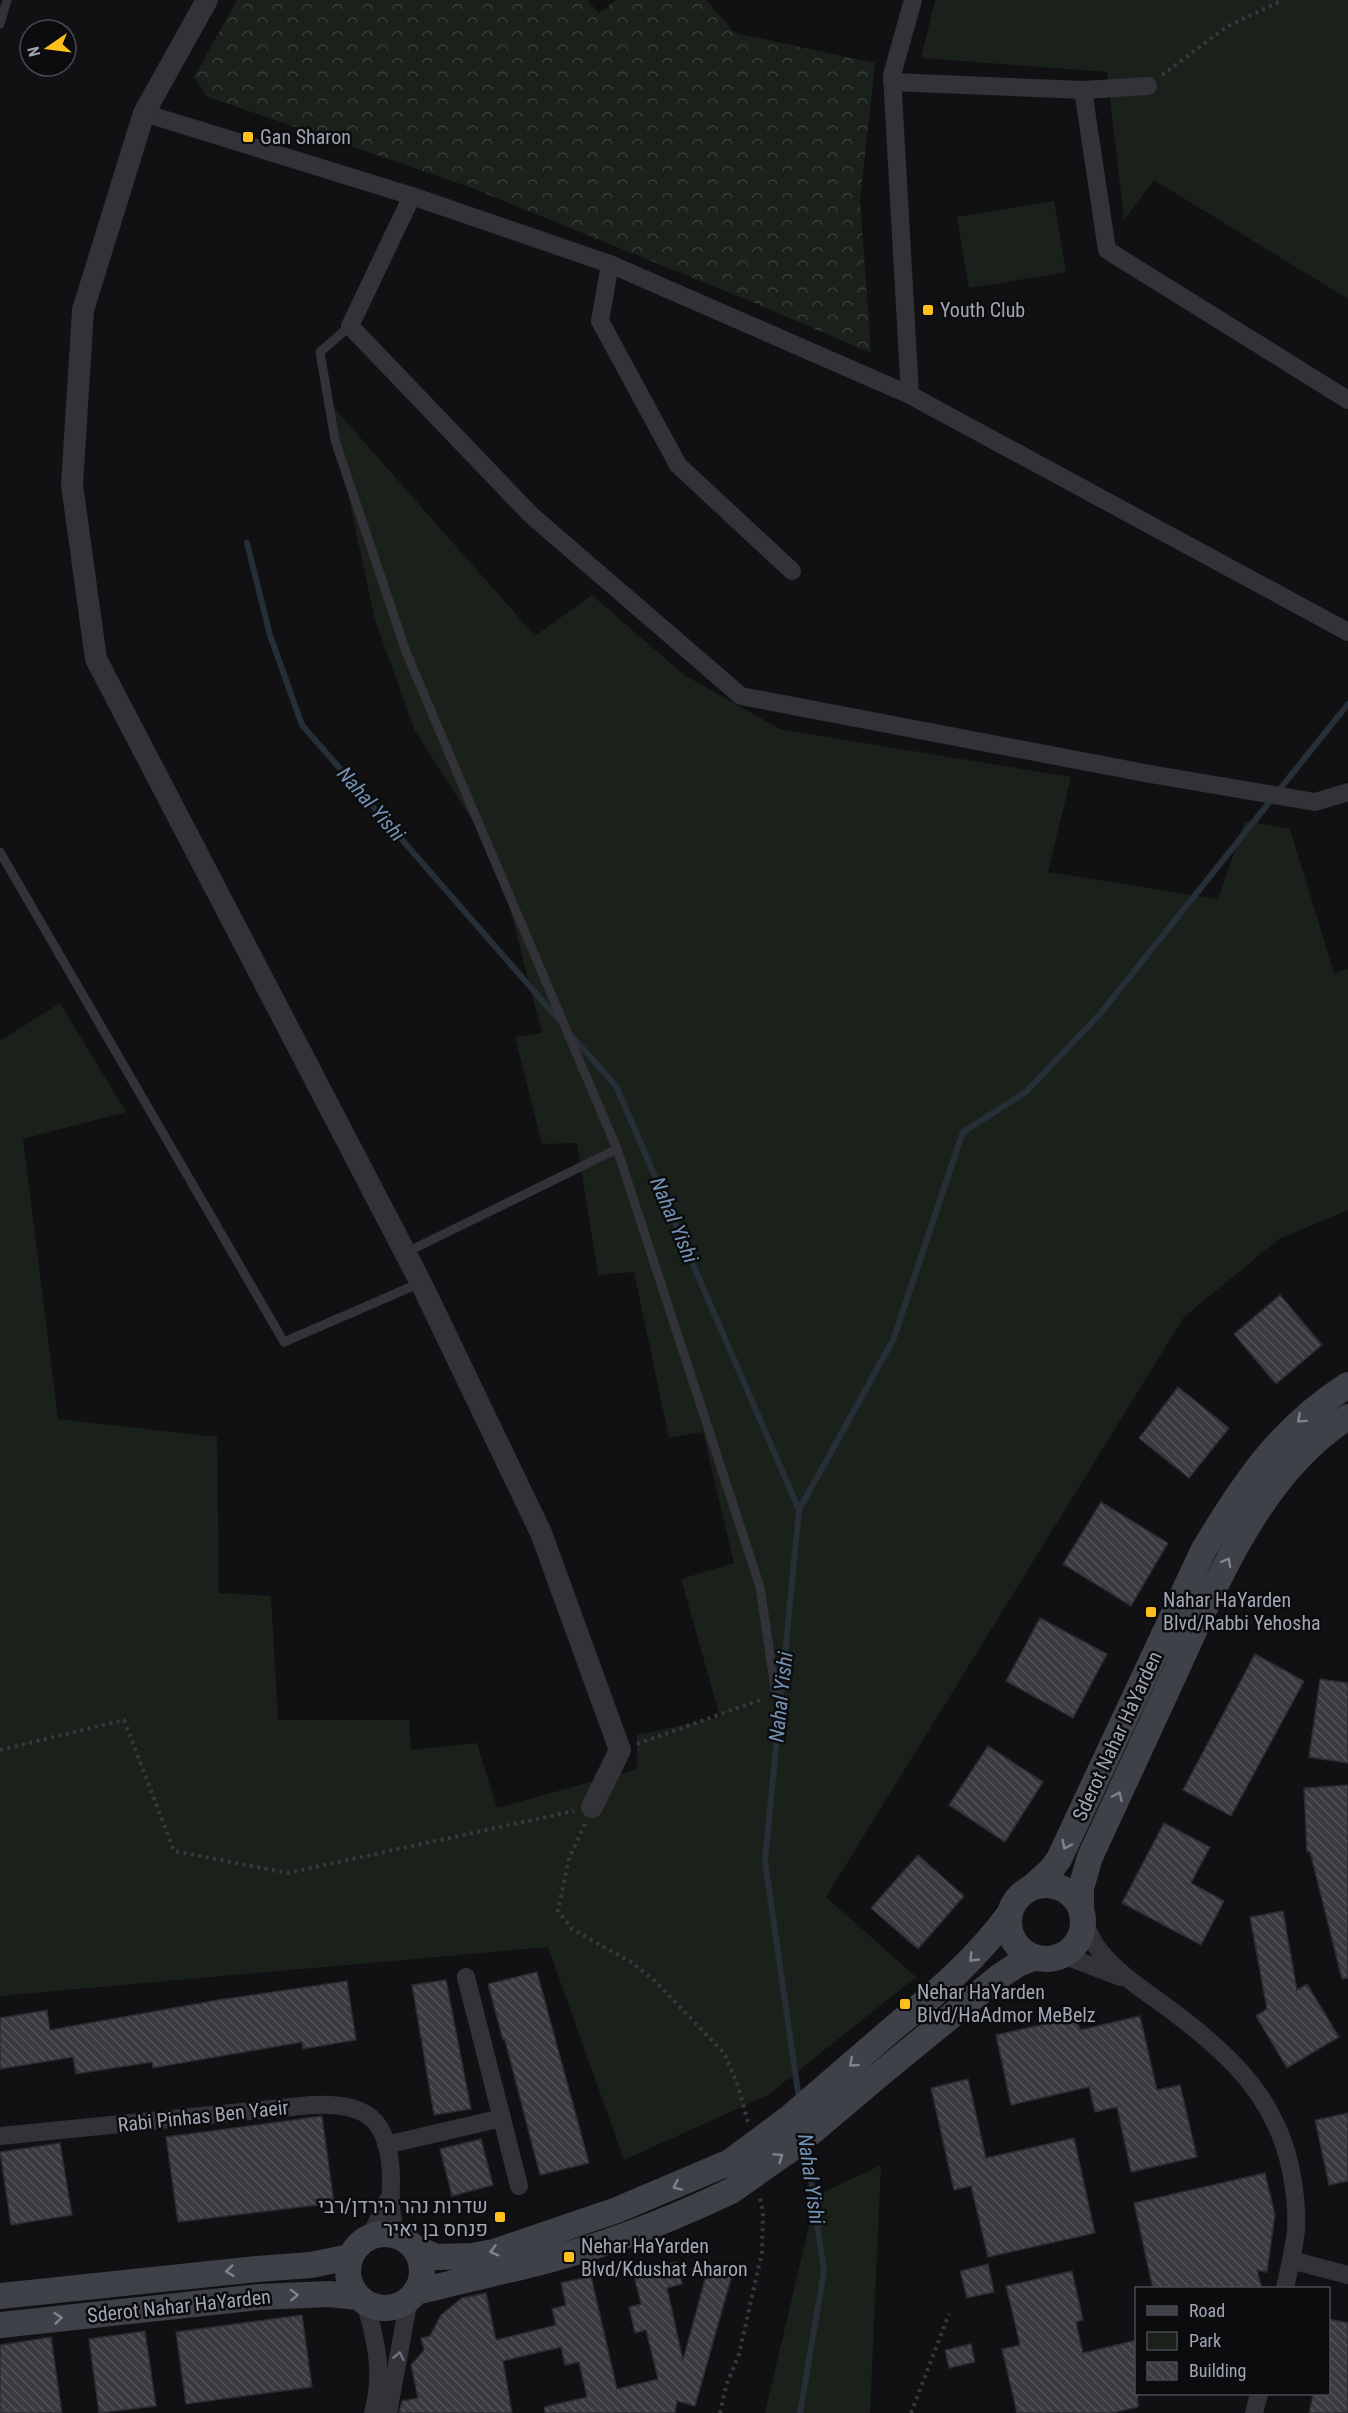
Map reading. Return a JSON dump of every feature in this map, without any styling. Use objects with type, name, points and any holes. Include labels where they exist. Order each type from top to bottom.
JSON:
[{"type":"main road","name":"Sderot Nahar HaYarden","points":[[1032,1887],[1050,1871],[1059,1859],[1203,1551],[1228,1510],[1248,1479],[1294,1425],[1313,1408],[1348,1385]]},
{"type":"main road","name":"Sderot Nahar HaYarden","points":[[1083,1916],[1081,1888],[1090,1857],[1226,1564],[1270,1495],[1295,1464],[1330,1429],[1348,1417]]},
{"type":"main road","points":[[1010,1913],[983,1948],[967,1964],[789,2118],[730,2162],[637,2203],[494,2252],[472,2256],[436,2257],[405,2242],[379,2234],[362,2242],[350,2257],[348,2278],[361,2300],[383,2308],[392,2308],[412,2296],[604,2243],[667,2220],[731,2191],[795,2146],[1000,1976],[1018,1964],[1035,1958],[1054,1959],[1063,1955],[1077,1942],[1083,1916],[1076,1899],[1067,1890],[1056,1885],[1044,1884],[1022,1893],[1014,1902],[1010,1913],[1009,1924],[1017,1945],[1025,1953],[1035,1958]]},
{"type":"main road","points":[[405,2242],[420,2258],[422,2270],[421,2281],[412,2296]]},
{"type":"main road","name":"Sderot Nahar HaYarden","points":[[0,2296],[311,2265],[350,2257]]},
{"type":"main road","name":"Sderot Nahar HaYarden","points":[[0,2325],[259,2297],[329,2294],[361,2300]]},
{"type":"street","points":[[207,0],[144,112],[83,310],[72,485],[96,659],[421,1283],[541,1533],[620,1750],[592,1807]]},
{"type":"street","points":[[910,395],[892,75],[913,0]]},
{"type":"street","points":[[892,82],[1083,90],[1148,86]]},
{"type":"street","points":[[1083,90],[1107,250],[1348,400]]},
{"type":"street","points":[[144,112],[412,196],[610,264],[910,395],[1348,632]]},
{"type":"street","points":[[412,196],[350,326],[531,515],[741,696],[1150,774],[1315,802],[1348,792]]},
{"type":"street","points":[[610,264],[600,321],[678,465],[792,571]]},
{"type":"street","points":[[1083,1916],[1096,1947],[1109,1962],[1202,2033],[1231,2060],[1261,2095],[1278,2125],[1288,2156],[1295,2193],[1296,2229],[1285,2287]]},
{"type":"street","points":[[1063,1955],[1117,1975],[1144,1990]]},
{"type":"street","points":[[466,1977],[519,2186]]},
{"type":"street","name":"Rabi Pinhas Ben Yaeir","points":[[0,2136],[327,2104],[350,2107],[371,2116],[380,2127],[391,2174],[390,2209],[405,2242]]},
{"type":"street","points":[[386,2145],[502,2118]]},
{"type":"street","name":"Rabi Pinhas Ben Yaeir","points":[[370,2237],[386,2208],[390,2190]]},
{"type":"street","points":[[1291,2260],[1348,2275]]},
{"type":"street","points":[[388,2413],[412,2296]]},
{"type":"street","points":[[361,2300],[379,2358],[379,2378],[373,2413]]},
{"type":"street","points":[[1254,2413],[1259,2395]]},
{"type":"lane","points":[[0,24],[7,0]]},
{"type":"lane","points":[[350,326],[320,352],[335,440],[406,652],[617,1149],[760,1587],[776,1695]]},
{"type":"lane","points":[[0,852],[284,1342],[421,1283]]},
{"type":"lane","points":[[405,1253],[617,1149]]},
{"type":"path","points":[[1148,86],[1228,26],[1283,0]]},
{"type":"path","points":[[620,1750],[776,1695]]},
{"type":"path","points":[[0,1750],[124,1720],[174,1851],[288,1873],[592,1807]]},
{"type":"path","points":[[592,1807],[569,1858],[558,1911],[572,1929],[631,1962],[655,1981],[724,2053],[737,2083],[747,2114],[748,2126]]},
{"type":"path","points":[[720,2413],[726,2386],[740,2354],[762,2252],[763,2212],[759,2191]]},
{"type":"path","points":[[911,2413],[949,2314]]},
{"type":"green space","points":[[237,0],[587,0],[599,13],[616,0],[706,0],[735,33],[875,63],[860,201],[871,353],[472,188],[208,97],[194,77]]},
{"type":"green space","points":[[935,0],[1348,0],[1348,299],[1154,180],[1124,220],[1107,72],[921,58]]},
{"type":"green space","points":[[1054,201],[1066,272],[969,288],[957,217]]},
{"type":"green space","points":[[328,401],[535,636],[592,595],[684,675],[780,729],[1071,777],[1048,872],[1218,899],[1245,821],[1290,829],[1334,973],[1348,969],[1348,1210],[1279,1239],[1184,1317],[826,1897],[916,1977],[768,2095],[624,2160],[548,1947],[0,1996],[0,1041],[60,1003],[126,1112],[23,1139],[58,1419],[217,1437],[219,1593],[271,1596],[278,1720],[409,1720],[411,1750],[477,1743],[497,1808],[637,1769],[637,1735],[720,1717],[681,1579],[734,1563],[703,1432],[669,1438],[634,1272],[598,1275],[577,1143],[542,1144],[515,1037],[542,1033],[497,859],[415,731],[375,620]]},
{"type":"green space","points":[[881,2165],[870,2413],[765,2413],[816,2196]]},
{"type":"building","points":[[1280,1295],[1322,1345],[1276,1384],[1234,1334]]},
{"type":"building","points":[[1178,1387],[1229,1428],[1189,1478],[1139,1438]]},
{"type":"building","points":[[1101,1502],[1168,1543],[1131,1606],[1063,1564]]},
{"type":"building","points":[[1040,1618],[1107,1654],[1073,1718],[1006,1681]]},
{"type":"building","points":[[1255,1654],[1304,1681],[1231,1816],[1183,1790]]},
{"type":"building","points":[[1320,1679],[1348,1683],[1348,1763],[1309,1757]]},
{"type":"building","points":[[988,1746],[1043,1782],[1005,1842],[949,1805]]},
{"type":"building","points":[[1348,1785],[1348,1978],[1342,1979],[1310,1852],[1307,1852],[1304,1788]]},
{"type":"building","points":[[1164,1823],[1210,1847],[1191,1883],[1224,1901],[1201,1945],[1122,1903]]},
{"type":"building","points":[[918,1855],[964,1896],[918,1949],[871,1908]]},
{"type":"building","points":[[1283,1911],[1297,1990],[1307,1984],[1339,2037],[1287,2068],[1256,2016],[1267,2009],[1250,1917]]},
{"type":"building","points":[[537,1972],[589,2163],[540,2175],[488,1984]]},
{"type":"building","points":[[446,1980],[471,2109],[434,2115],[412,1985]]},
{"type":"building","points":[[347,1981],[356,2040],[303,2049],[302,2042],[153,2068],[152,2062],[76,2074],[73,2057],[0,2069],[0,2018],[47,2010],[50,2030],[218,2000]]},
{"type":"building","points":[[1140,2016],[1157,2090],[1180,2085],[1197,2157],[1131,2172],[1117,2107],[1095,2112],[1089,2087],[1011,2105],[996,2035],[1077,2017],[1080,2030]]},
{"type":"building","points":[[968,2079],[986,2158],[1074,2138],[1095,2233],[988,2257],[971,2186],[954,2190],[931,2088]]},
{"type":"building","points":[[1348,2113],[1348,2181],[1329,2185],[1315,2120]]},
{"type":"building","points":[[322,2116],[334,2203],[178,2222],[166,2137]]},
{"type":"building","points":[[481,2139],[493,2185],[452,2196],[440,2149]]},
{"type":"building","points":[[60,2143],[72,2215],[11,2225],[0,2152]]},
{"type":"building","points":[[1265,2173],[1275,2215],[1267,2272],[1257,2270],[1261,2287],[1153,2287],[1134,2203]]},
{"type":"building","points":[[677,2262],[682,2284],[667,2288],[683,2360],[708,2268],[732,2275],[695,2406],[677,2401],[675,2413],[545,2413],[544,2407],[587,2397],[579,2362],[565,2365],[561,2347],[503,2361],[512,2413],[399,2413],[402,2401],[418,2398],[411,2365],[424,2350],[421,2338],[430,2336],[441,2315],[462,2298],[486,2293],[496,2340],[556,2325],[552,2309],[566,2305],[561,2283],[591,2276],[617,2389],[658,2379],[646,2330],[635,2333],[629,2307],[641,2304],[633,2272]]},
{"type":"building","points":[[988,2264],[994,2292],[967,2298],[960,2271]]},
{"type":"building","points":[[1072,2271],[1083,2320],[1076,2322],[1083,2353],[1135,2340],[1135,2395],[1138,2395],[1138,2407],[1112,2413],[1017,2413],[1002,2349],[1020,2345],[1006,2286]]},
{"type":"building","points":[[302,2315],[312,2387],[186,2404],[176,2332]]},
{"type":"building","points":[[1330,2319],[1348,2323],[1348,2413],[1309,2413],[1313,2395],[1330,2395]]},
{"type":"building","points":[[145,2331],[156,2406],[99,2413],[89,2339]]},
{"type":"building","points":[[51,2337],[62,2413],[0,2413],[0,2345]]},
{"type":"building","points":[[971,2344],[975,2362],[949,2368],[945,2350]]},
{"type":"waterway","name":"Nahal Yishi","points":[[247,543],[270,635],[302,725],[561,1022]]},
{"type":"waterway","points":[[799,1510],[893,1340],[963,1132],[1026,1092],[1099,1015],[1348,704]]},
{"type":"waterway","name":"Nahal Yishi","points":[[570,1034],[616,1086],[799,1510],[765,1861],[799,2099]]},
{"type":"waterway","name":"Nahal Yishi","points":[[800,2413],[824,2272],[806,2144]]},
{"type":"place","name":"Gan Sharon","points":[[248,137]]},
{"type":"place","name":"Youth Club","points":[[928,310]]},
{"type":"place","name":"Nahar HaYarden Blvd/Rabbi Yehosha","points":[[1151,1612]]},
{"type":"place","name":"Nehar HaYarden Blvd/HaAdmor MeBelz","points":[[905,2004]]},
{"type":"place","name":"שדרות נהר הירדן/רבי פנחס בן יאיר","points":[[500,2217]]},
{"type":"place","name":"Nehar HaYarden Blvd/Kdushat Aharon","points":[[569,2257]]}]
